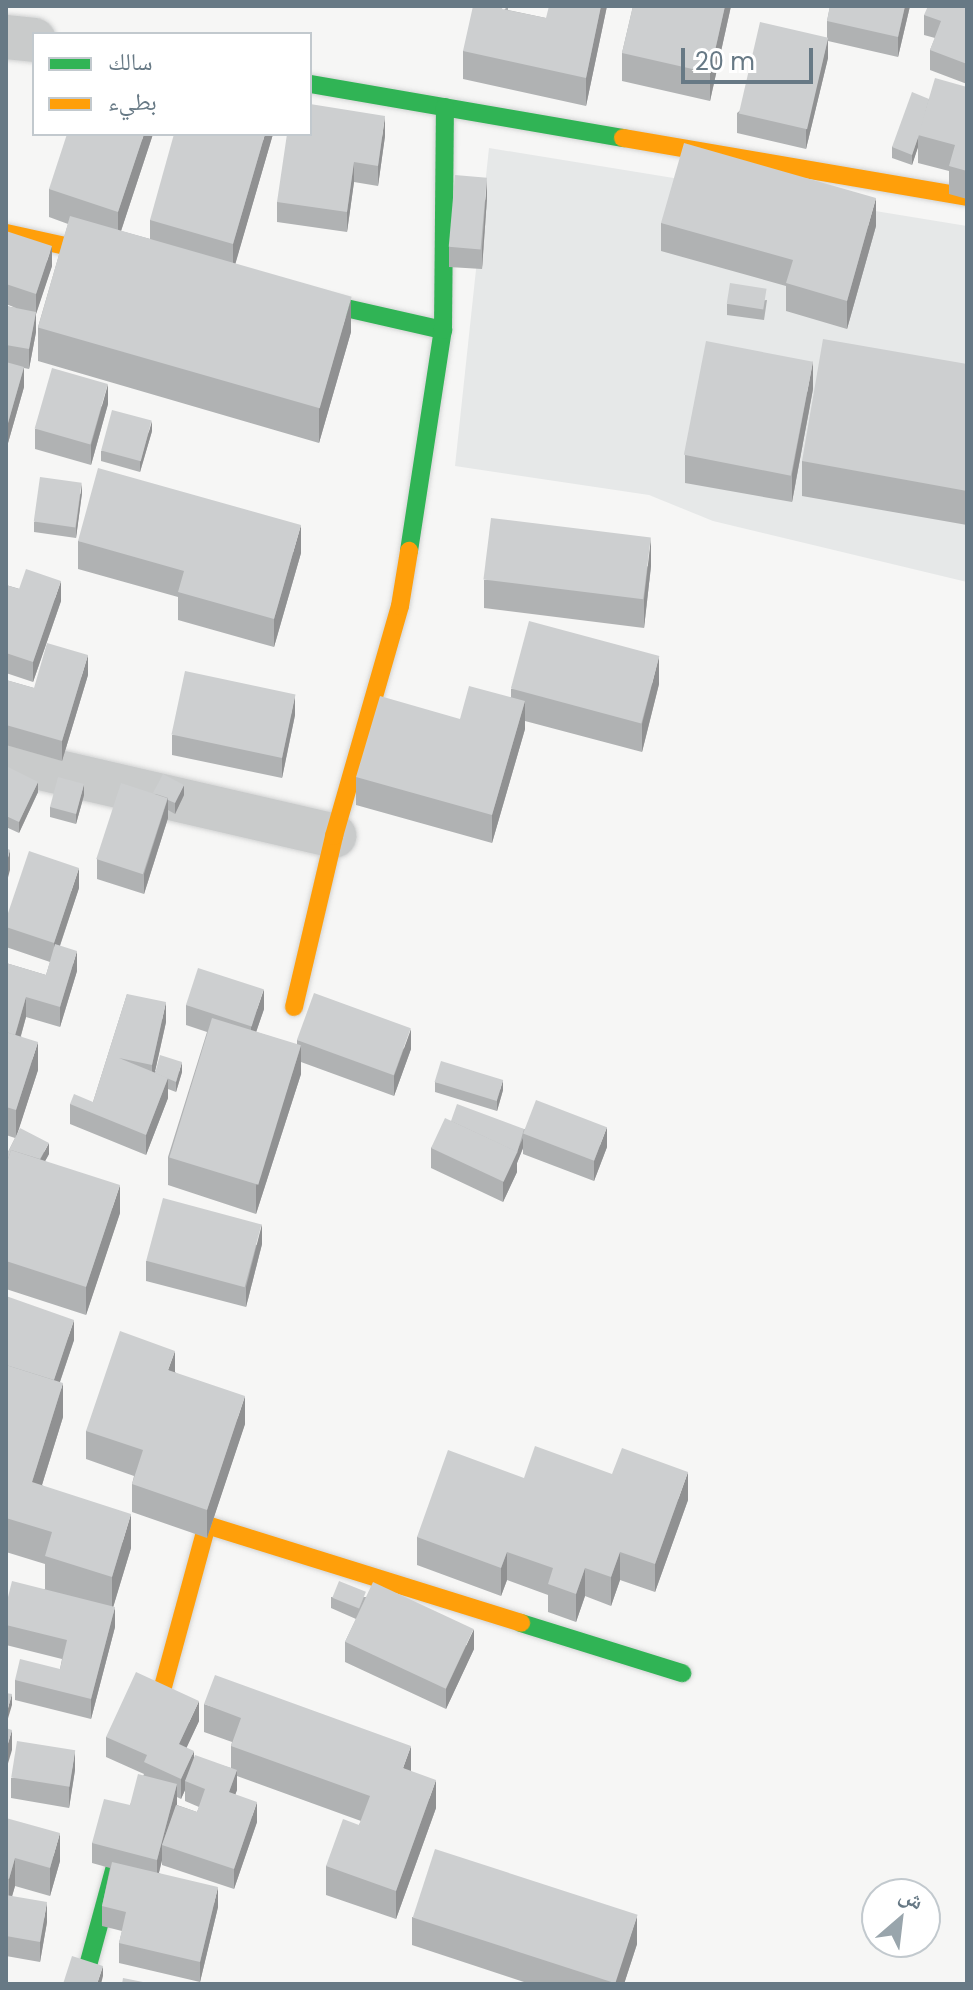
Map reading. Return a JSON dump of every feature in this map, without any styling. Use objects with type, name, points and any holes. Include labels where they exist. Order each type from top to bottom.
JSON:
[{"type":"street","points":[[6,37],[32,40]]},
{"type":"street","points":[[312,84],[967,197]]},
{"type":"street","points":[[294,1007],[334,836],[400,606],[443,330],[445,107]]},
{"type":"street","points":[[6,233],[146,264]]},
{"type":"street","points":[[271,292],[443,330]]},
{"type":"street","points":[[6,760],[334,836]]},
{"type":"street","points":[[145,1755],[207,1525],[682,1673]]},
{"type":"street","points":[[83,1984],[124,1831]]},
{"type":"shaded area","points":[[489,148],[967,226],[967,582],[713,521],[649,495],[455,466]]},
{"type":"building","points":[[473,6],[503,6],[502,9],[546,18],[549,6],[601,6],[586,78],[463,51]]},
{"type":"building","points":[[633,6],[725,6],[710,73],[622,53]]},
{"type":"building","points":[[830,6],[905,6],[898,37],[827,21]]},
{"type":"building","points":[[928,6],[967,6],[967,64],[930,50],[941,21],[924,15]]},
{"type":"building","points":[[760,22],[828,38],[807,129],[739,114]]},
{"type":"building","points":[[935,78],[967,87],[967,171],[949,166],[955,145],[918,135]]},
{"type":"building","points":[[912,92],[929,99],[912,155],[892,147]]},
{"type":"building","points":[[312,104],[385,116],[378,166],[354,162],[347,212],[277,202],[287,136],[312,136]]},
{"type":"building","points":[[66,136],[143,136],[118,212],[49,189]]},
{"type":"building","points":[[173,136],[264,136],[233,244],[150,220]]},
{"type":"building","points":[[684,143],[876,198],[847,301],[786,283],[793,260],[661,223]]},
{"type":"building","points":[[455,175],[487,178],[481,250],[449,247]]},
{"type":"building","points":[[70,216],[352,297],[320,408],[38,328]]},
{"type":"building","points":[[6,231],[52,246],[36,294],[6,284]]},
{"type":"building","points":[[730,283],[767,289],[763,310],[727,304]]},
{"type":"building","points":[[6,306],[36,312],[29,349],[6,345]]},
{"type":"building","points":[[823,339],[967,364],[967,491],[802,461]]},
{"type":"building","points":[[706,341],[813,362],[791,476],[684,455]]},
{"type":"building","points":[[6,362],[24,367],[6,430]]},
{"type":"building","points":[[52,368],[108,384],[90,445],[35,429]]},
{"type":"building","points":[[112,410],[152,421],[141,461],[101,451]]},
{"type":"building","points":[[98,468],[301,525],[274,619],[178,592],[184,571],[78,541]]},
{"type":"building","points":[[40,477],[82,483],[75,527],[34,522]]},
{"type":"building","points":[[491,518],[651,538],[643,599],[483,580]]},
{"type":"building","points":[[26,569],[61,581],[33,662],[6,653],[6,585],[19,589]]},
{"type":"building","points":[[529,621],[659,656],[641,724],[511,689]]},
{"type":"building","points":[[47,643],[88,655],[62,741],[6,725],[6,680],[34,688]]},
{"type":"building","points":[[185,671],[296,694],[282,758],[171,735]]},
{"type":"building","points":[[469,686],[525,701],[492,815],[356,777],[380,696],[460,719]]},
{"type":"building","points":[[8,767],[38,782],[19,822],[6,816]]},
{"type":"building","points":[[163,774],[184,785],[175,803],[153,793]]},
{"type":"building","points":[[58,777],[84,784],[76,814],[50,807]]},
{"type":"building","points":[[121,783],[168,798],[143,874],[96,859]]},
{"type":"building","points":[[29,851],[79,868],[54,943],[6,927]]},
{"type":"building","points":[[55,944],[77,951],[60,1007],[26,997],[15,1035],[6,1032],[6,963],[46,975]]},
{"type":"building","points":[[198,968],[264,989],[252,1026],[186,1005]]},
{"type":"building","points":[[314,993],[411,1028],[394,1075],[297,1040]]},
{"type":"building","points":[[127,994],[166,1002],[152,1065],[119,1058],[168,1078],[146,1135],[70,1104],[74,1094],[93,1102]]},
{"type":"building","points":[[212,1018],[301,1045],[258,1185],[169,1158]]},
{"type":"building","points":[[6,1032],[38,1042],[16,1110],[6,1107]]},
{"type":"building","points":[[160,1055],[182,1062],[176,1082],[155,1073]]},
{"type":"building","points":[[441,1061],[503,1080],[497,1101],[435,1082]]},
{"type":"building","points":[[536,1100],[607,1127],[594,1161],[523,1134]]},
{"type":"building","points":[[457,1104],[524,1129],[517,1153],[451,1121]]},
{"type":"building","points":[[445,1118],[518,1152],[504,1182],[431,1148]]},
{"type":"building","points":[[20,1128],[49,1143],[40,1159],[11,1150],[6,1158]]},
{"type":"building","points":[[11,1150],[120,1185],[86,1287],[6,1261],[6,1165]]},
{"type":"building","points":[[163,1198],[262,1224],[245,1287],[146,1261]]},
{"type":"building","points":[[6,1296],[74,1320],[54,1380],[6,1365]]},
{"type":"building","points":[[120,1331],[175,1351],[168,1370],[245,1396],[207,1510],[132,1484],[143,1450],[86,1431]]},
{"type":"building","points":[[6,1365],[63,1383],[32,1482],[131,1514],[112,1577],[45,1556],[52,1532],[6,1518]]},
{"type":"building","points":[[535,1446],[612,1474],[622,1448],[688,1472],[655,1564],[620,1552],[611,1577],[585,1568],[576,1594],[548,1584],[553,1568],[507,1552],[501,1568],[417,1537],[448,1450],[524,1478]]},
{"type":"building","points":[[12,1581],[115,1607],[91,1699],[15,1680],[20,1659],[60,1669],[67,1640],[6,1625],[6,1605]]},
{"type":"building","points":[[339,1581],[366,1592],[359,1609],[332,1598]]},
{"type":"building","points":[[373,1582],[474,1629],[446,1689],[345,1642]]},
{"type":"building","points":[[136,1672],[199,1701],[179,1744],[194,1751],[181,1779],[144,1762],[147,1755],[106,1737]]},
{"type":"building","points":[[215,1675],[411,1746],[403,1768],[436,1780],[396,1891],[326,1866],[343,1819],[359,1825],[370,1796],[231,1746],[241,1718],[204,1704]]},
{"type":"building","points":[[6,1693],[12,1694],[6,1715]]},
{"type":"building","points":[[6,1728],[12,1730],[6,1750]]},
{"type":"building","points":[[17,1741],[75,1750],[69,1787],[11,1778]]},
{"type":"building","points":[[195,1755],[237,1770],[229,1792],[257,1802],[234,1869],[162,1845],[176,1805],[197,1812],[205,1789],[185,1781]]},
{"type":"building","points":[[138,1774],[177,1784],[157,1860],[92,1843],[104,1799],[130,1805]]},
{"type":"building","points":[[6,1818],[60,1833],[50,1868],[15,1858],[9,1879],[6,1878]]},
{"type":"building","points":[[435,1849],[638,1915],[615,1983],[413,1917]]},
{"type":"building","points":[[112,1862],[218,1887],[200,1962],[119,1943],[126,1912],[102,1906]]},
{"type":"building","points":[[6,1895],[47,1902],[40,1942],[6,1936]]},
{"type":"building","points":[[72,1956],[103,1966],[97,1984],[63,1984]]},
{"type":"building","points":[[123,1978],[153,1984],[122,1984]]},
{"type":"traffic: fast","points":[[312,84],[623,138]]},
{"type":"traffic: fast","points":[[409,551],[443,330],[445,107]]},
{"type":"traffic: fast","points":[[293,296],[443,330]]},
{"type":"traffic: fast","points":[[521,1623],[682,1673]]},
{"type":"traffic: fast","points":[[83,1984],[118,1855]]},
{"type":"traffic: slow","points":[[623,138],[967,197]]},
{"type":"traffic: slow","points":[[6,233],[120,258]]},
{"type":"traffic: slow","points":[[294,1007],[334,836],[400,606],[409,551]]},
{"type":"traffic: slow","points":[[148,1742],[207,1525],[521,1623]]}]
